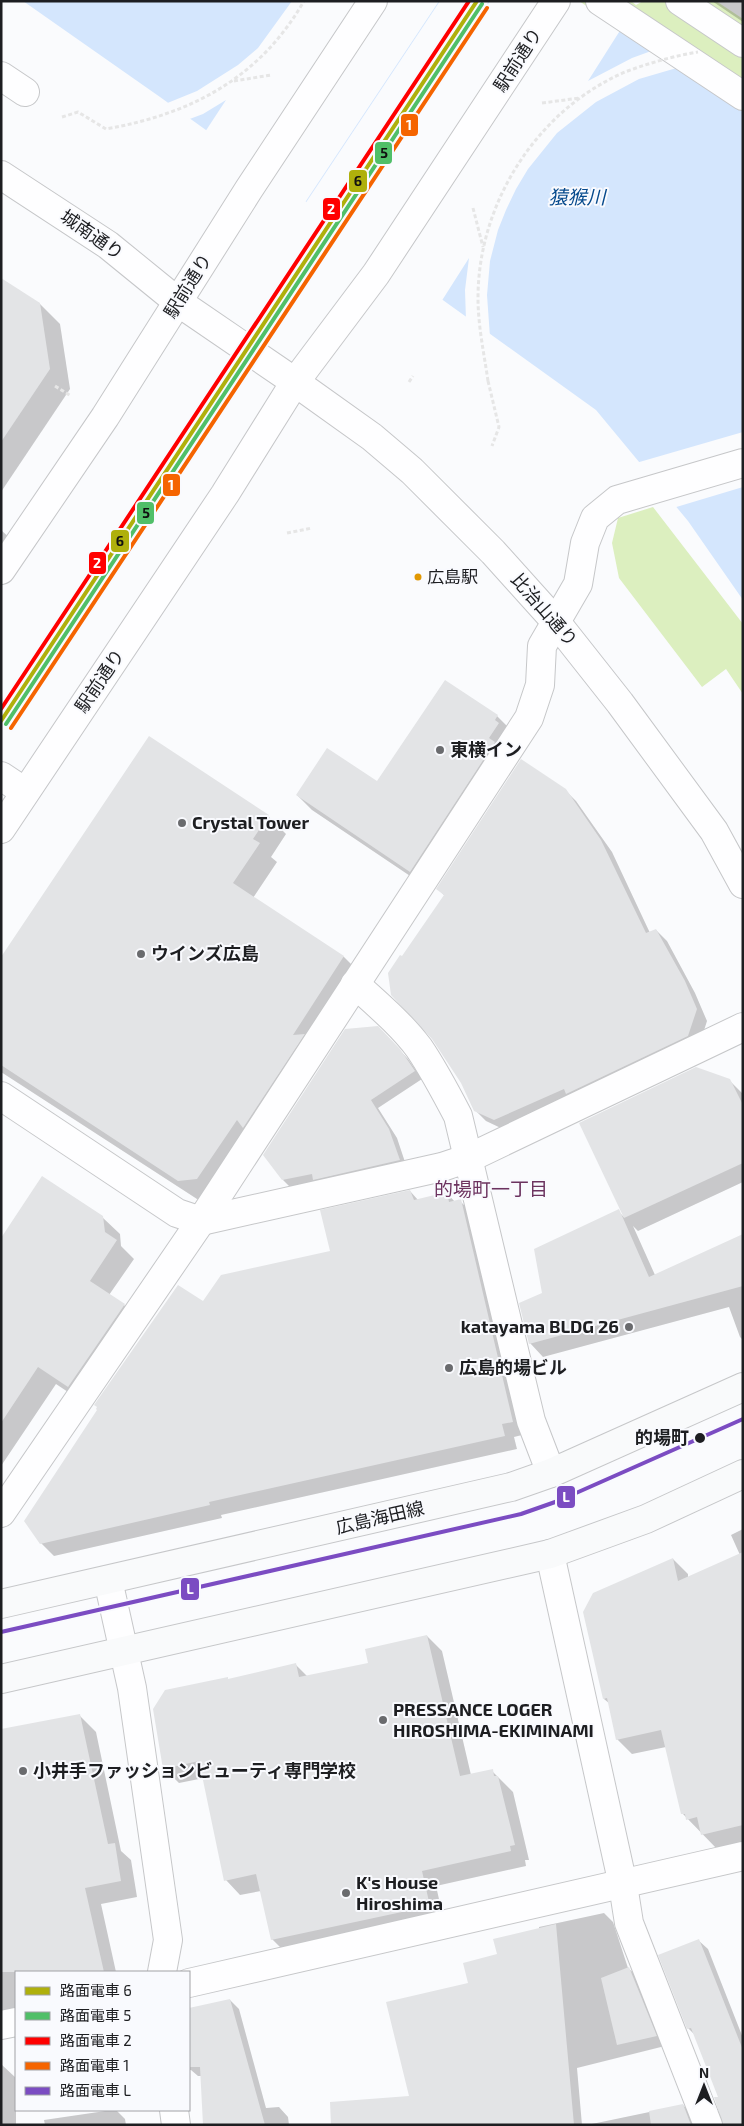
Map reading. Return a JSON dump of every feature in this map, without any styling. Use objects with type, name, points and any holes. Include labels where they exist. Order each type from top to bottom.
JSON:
[{"type":"main road","name":"広島海田線","points":[[1,1604],[511,1487],[551,1473],[743,1386]]},
{"type":"main road","points":[[1,1679],[550,1554],[646,1519],[743,1474]]},
{"type":"street","name":"駅前通り","points":[[1,570],[105,417],[237,208],[374,1]]},
{"type":"street","name":"駅前通り","points":[[1,829],[225,494],[295,382],[363,293],[556,1]]},
{"type":"street","points":[[600,1],[743,96]]},
{"type":"street","points":[[680,1],[743,43]]},
{"type":"street","points":[[1,76],[25,92]]},
{"type":"street","name":"城南通り","points":[[1,175],[108,245],[178,302],[295,382]]},
{"type":"street","name":"比治山通り","points":[[295,382],[372,437],[412,471],[492,552],[556,622],[620,702],[714,831],[743,884]]},
{"type":"street","points":[[1,1513],[201,1222],[529,718],[540,686],[542,646],[578,584],[585,543],[595,518],[616,500],[743,463]]},
{"type":"street","points":[[1,776],[25,792]]},
{"type":"street","points":[[355,984],[387,1013],[422,1053],[440,1080],[458,1116],[531,1421],[551,1473]]},
{"type":"street","points":[[1,1096],[178,1213],[201,1222],[442,1167],[469,1158],[743,1027]]},
{"type":"street","points":[[550,1554],[623,1885],[629,1923],[708,2125]]},
{"type":"street","points":[[108,1580],[132,1688],[168,1940],[162,1971]]},
{"type":"street","points":[[190,1983],[743,1856]]},
{"type":"street","points":[[1,2025],[15,2022]]},
{"type":"street","points":[[174,2111],[176,2125]]},
{"type":"path","points":[[62,117],[78,112],[106,129],[146,121],[189,106],[233,81],[256,64],[290,26],[304,1]]},
{"type":"path","points":[[492,446],[499,427],[488,381],[479,329],[478,297],[483,247],[499,198],[511,175],[526,152],[560,115],[580,98],[625,72],[675,56],[698,52]]},
{"type":"path","points":[[233,81],[271,75]]},
{"type":"path","points":[[542,103],[580,98]]},
{"type":"path","points":[[473,208],[483,247]]},
{"type":"path","points":[[409,382],[413,376]]},
{"type":"path","points":[[55,386],[71,396]]},
{"type":"path","points":[[287,533],[312,528]]},
{"type":"green space","points":[[575,1],[631,1],[636,5],[643,1],[716,1],[743,19],[743,112]]},
{"type":"green space","points":[[653,507],[743,624],[743,694],[726,669],[702,687],[619,578],[612,543],[618,518]]},
{"type":"water","name":"猿猴川","points":[[23,1],[575,1],[743,112],[743,600],[688,521],[596,410]]},
{"type":"pier","points":[[292,1],[439,1],[304,204],[205,132],[226,100],[203,114],[187,120],[165,104],[197,91],[238,65],[258,48]]},
{"type":"pier","points":[[440,1],[489,1],[338,228],[305,204]]},
{"type":"pier","points":[[490,1],[579,1],[621,29],[588,81],[632,58],[654,50],[680,67],[639,79],[596,102],[557,133],[528,169],[506,210],[498,230],[490,261],[487,295],[490,337],[466,320],[465,290],[469,258],[441,302],[339,229]]},
{"type":"pier","points":[[743,432],[743,487],[673,508],[636,463]]},
{"type":"building","points":[[1,278],[40,303],[50,369],[1,442]]},
{"type":"building","points":[[445,680],[498,715],[495,720],[499,723],[489,738],[495,742],[410,872],[296,795],[327,748],[377,781]]},
{"type":"building","points":[[149,736],[269,815],[253,839],[260,843],[233,883],[344,956],[293,1035],[305,1034],[243,1128],[237,1120],[197,1179],[178,1181],[1,1065],[1,957]]},
{"type":"building","points":[[521,759],[566,789],[601,840],[646,933],[656,929],[685,981],[697,1009],[688,1036],[566,1094],[564,1089],[494,1120],[474,1111],[461,1083],[432,1039],[391,995],[388,973],[444,895],[436,889]]},
{"type":"building","points":[[378,1026],[400,1049],[415,1071],[371,1100],[389,1129],[400,1160],[313,1180],[312,1174],[282,1180],[263,1155],[345,1029]]},
{"type":"building","points":[[696,1067],[730,1079],[743,1105],[743,1163],[624,1218],[579,1123]]},
{"type":"building","points":[[42,1176],[103,1216],[105,1232],[117,1240],[90,1281],[125,1304],[68,1387],[38,1367],[1,1423],[1,1238]]},
{"type":"building","points":[[410,1190],[414,1200],[447,1192],[449,1202],[461,1199],[513,1422],[502,1424],[505,1436],[209,1502],[210,1505],[40,1544],[24,1521],[97,1410],[97,1407],[94,1405],[178,1285],[203,1301],[221,1275],[330,1251],[320,1210]]},
{"type":"building","points":[[619,1209],[649,1277],[743,1234],[743,1286],[529,1344],[519,1303],[542,1293],[534,1249]]},
{"type":"building","points":[[743,1552],[743,1825],[701,1835],[697,1817],[686,1820],[685,1814],[681,1814],[661,1730],[616,1740],[607,1698],[603,1699],[583,1612],[593,1593],[673,1558],[678,1581]]},
{"type":"building","points":[[427,1635],[460,1776],[493,1769],[494,1776],[498,1776],[515,1845],[510,1846],[511,1851],[422,1871],[430,1906],[271,1940],[256,1874],[224,1881],[199,1761],[163,1769],[153,1709],[165,1690],[228,1677],[228,1679],[296,1663],[299,1677],[368,1663],[365,1649]]},
{"type":"building","points":[[80,1714],[108,1844],[115,1843],[121,1881],[85,1888],[104,1971],[1,1972],[1,1729]]},
{"type":"building","points":[[556,1924],[574,2125],[331,2125],[330,2102],[409,2096],[386,2002],[468,1983],[463,1963],[497,1954],[493,1939]]},
{"type":"building","points":[[699,1939],[743,2050],[743,2125],[723,2125],[714,2097],[718,2097],[691,2028],[687,2029],[658,1955]]},
{"type":"building","points":[[629,1967],[657,2036],[617,2045],[601,1978]]},
{"type":"building","points":[[230,1999],[265,2125],[203,2125],[200,2067],[190,2067],[190,2008]]},
{"type":"building","points":[[683,2104],[691,2125],[651,2125],[649,2111]]},
{"type":"tram line","name":"2","points":[[1,709],[469,1]]},
{"type":"tram line","name":"6","points":[[1,721],[477,1]]},
{"type":"tram line","name":"5","points":[[6,724],[482,4]]},
{"type":"tram line","name":"1","points":[[11,728],[487,8]]},
{"type":"tram line","name":"L","points":[[1,1632],[521,1514],[558,1501],[743,1419]]},
{"type":"place","name":"広島駅","points":[[418,577]]},
{"type":"place","name":"東横イン","points":[[440,750]]},
{"type":"place","name":"Crystal Tower","points":[[182,823]]},
{"type":"place","name":"ウインズ広島","points":[[141,954]]},
{"type":"place","name":"katayama BLDG 26","points":[[629,1327]]},
{"type":"place","name":"広島的場ビル","points":[[449,1368]]},
{"type":"place","name":"的場町","points":[[700,1438]]},
{"type":"place","name":"PRESSANCE LOGER HIROSHIMA-EKIMINAMI","points":[[383,1720]]},
{"type":"place","name":"小井手ファッションビューティ専門学校","points":[[23,1771]]},
{"type":"place","name":"K's House Hiroshima","points":[[346,1893]]},
{"type":"district","name":"的場町一丁目","points":[[491,1189]]}]
